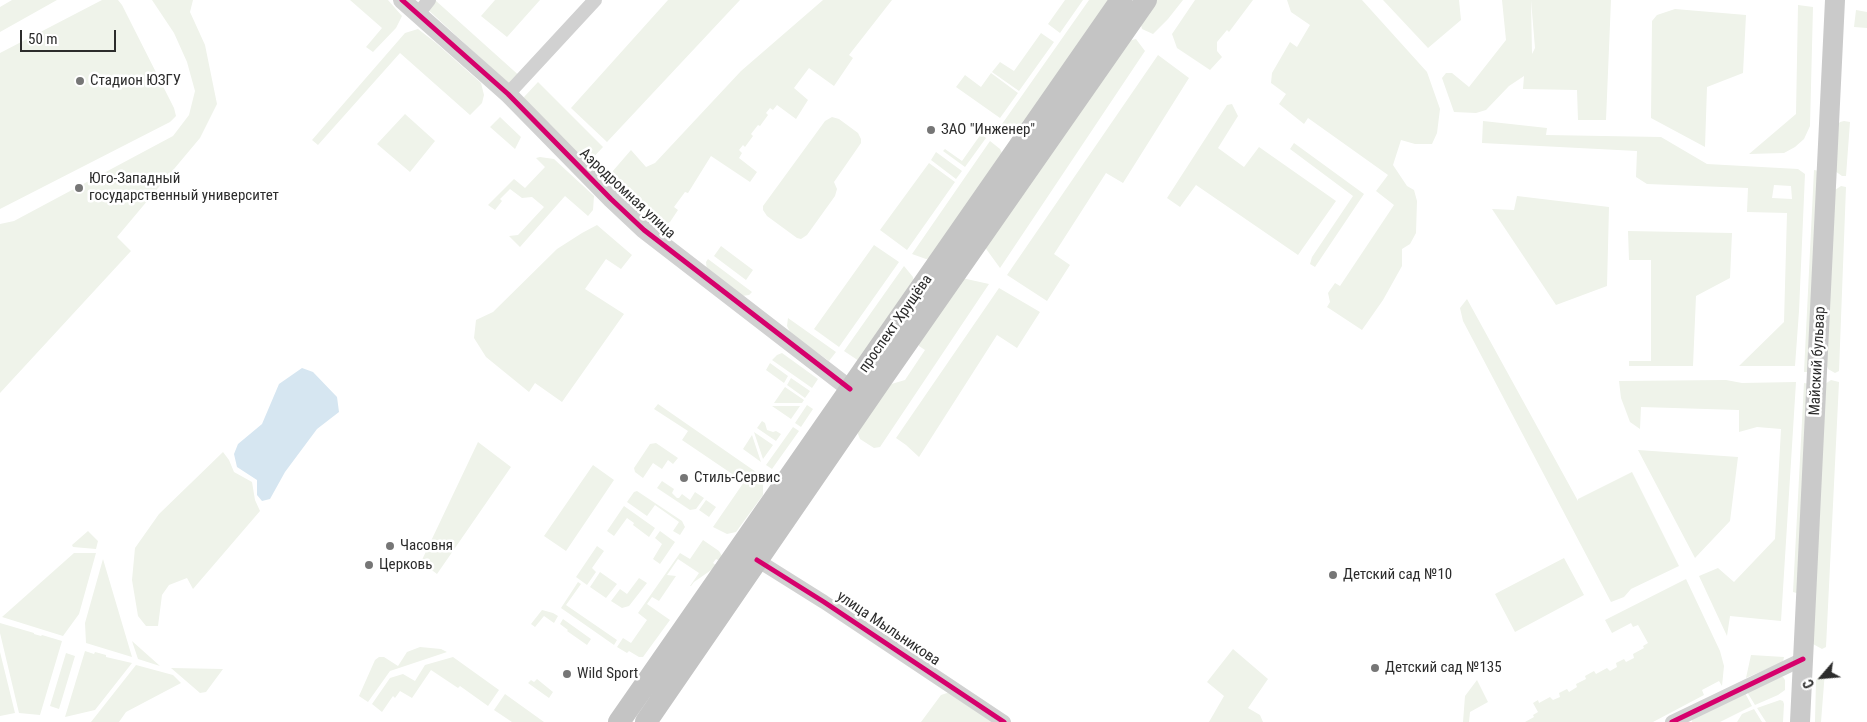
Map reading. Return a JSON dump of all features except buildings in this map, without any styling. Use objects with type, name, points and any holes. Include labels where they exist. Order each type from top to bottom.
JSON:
[{"type":"main road","name":"проспект Хрущёва","points":[[646,722],[850,389],[1121,0]]},
{"type":"main road","name":"проспект Хрущёва","points":[[619,722],[748,555],[1146,0]]},
{"type":"main road","name":"Майский бульвар","points":[[1800,722],[1835,0]]},
{"type":"street","name":"Аэродромная улица","points":[[402,0],[508,94],[597,186],[644,230],[850,389]]},
{"type":"street","points":[[418,14],[429,0]]},
{"type":"street","points":[[508,94],[595,0]]},
{"type":"street","name":"улица Мыльникова","points":[[748,555],[824,602],[1004,722]]},
{"type":"street","points":[[1672,722],[1803,659]]},
{"type":"shaded area","points":[[12,0],[57,0],[0,32],[0,7]]},
{"type":"shaded area","name":"Стадион ЮЗГУ","points":[[102,0],[118,0],[122,5],[174,108],[176,116],[170,122],[0,209],[0,53]]},
{"type":"shaded area","points":[[152,0],[193,0],[190,12],[205,45],[217,104],[200,138],[117,237],[131,251],[0,393],[0,224],[14,221],[173,136],[189,115],[195,91],[187,62],[174,33]]},
{"type":"shaded area","points":[[350,0],[388,0],[402,16],[396,28],[373,52],[366,47],[382,28]]},
{"type":"shaded area","points":[[435,0],[523,79],[514,89],[424,6]]},
{"type":"shaded area","points":[[495,0],[540,0],[507,37],[481,16]]},
{"type":"shaded area","points":[[668,0],[740,0],[607,142],[571,108]]},
{"type":"shaded area","points":[[823,0],[892,0],[849,55],[853,58],[834,86],[809,68],[794,88],[808,100],[796,119],[777,105],[773,110],[770,108],[766,113],[768,115],[751,134],[753,136],[745,147],[743,145],[739,150],[742,153],[739,158],[757,172],[750,182],[711,156],[688,193],[685,192],[674,207],[678,210],[670,222],[664,225],[656,224],[611,179],[612,172],[631,150],[646,167],[655,163],[741,71]]},
{"type":"shaded area","points":[[1065,0],[1083,0],[1060,33],[1048,24]]},
{"type":"shaded area","points":[[1089,0],[1110,0],[1017,133],[1013,132],[1002,124]]},
{"type":"shaded area","points":[[1153,0],[1183,0],[1153,34],[1142,29],[1139,18]]},
{"type":"shaded area","points":[[1195,0],[1253,0],[1229,32],[1227,30],[1217,42],[1217,51],[1222,57],[1210,70],[1177,48],[1172,34]]},
{"type":"shaded area","points":[[1287,0],[1362,0],[1427,72],[1440,109],[1437,133],[1432,144],[1415,144],[1401,140],[1393,165],[1407,186],[1414,190],[1417,201],[1416,233],[1410,244],[1402,249],[1402,266],[1383,300],[1362,330],[1327,307],[1330,302],[1328,293],[1335,283],[1340,286],[1394,205],[1376,191],[1388,175],[1308,118],[1304,124],[1279,104],[1286,94],[1271,83],[1272,73],[1290,42],[1297,47],[1310,25],[1291,12]]},
{"type":"shaded area","points":[[1383,0],[1459,0],[1461,20],[1428,48]]},
{"type":"shaded area","points":[[1502,0],[1531,0],[1611,0],[1606,120],[1578,120],[1577,90],[1523,89],[1524,76],[1509,86],[1486,110],[1476,113],[1454,112],[1442,78],[1446,73],[1452,73],[1469,87],[1506,40]],"holes":[[[1531,0],[1535,48],[1532,54]]]},
{"type":"shaded area","points":[[1798,5],[1813,7],[1810,126],[1804,139],[1784,153],[1749,154],[1796,114]]},
{"type":"shaded area","points":[[1675,9],[1746,15],[1743,73],[1707,87],[1705,147],[1651,118],[1652,21],[1657,15]]},
{"type":"shaded area","points":[[1856,10],[1867,12],[1867,28],[1854,27]]},
{"type":"shaded area","points":[[418,29],[481,83],[484,95],[482,103],[470,115],[400,53],[318,145],[312,140],[405,33]]},
{"type":"shaded area","points":[[1041,33],[1054,42],[1019,91],[992,72],[1000,62],[1014,71]]},
{"type":"shaded area","points":[[1136,39],[1145,51],[1000,268],[984,246],[1124,42]]},
{"type":"shaded area","points":[[1158,55],[1189,78],[1123,183],[1106,173],[1054,254],[1070,265],[1047,301],[1007,275]]},
{"type":"shaded area","points":[[991,73],[1018,93],[1000,118],[956,87],[965,75],[981,87]]},
{"type":"shaded area","points":[[538,82],[603,147],[587,164],[527,105],[524,97]]},
{"type":"shaded area","points":[[1232,104],[1238,116],[1218,148],[1244,167],[1259,147],[1336,201],[1298,255],[1196,185],[1180,207],[1167,198],[1227,105]]},
{"type":"shaded area","points":[[405,114],[435,141],[410,172],[377,144]]},
{"type":"shaded area","points":[[500,117],[521,137],[515,149],[490,127]]},
{"type":"shaded area","points":[[832,117],[839,119],[858,133],[861,143],[834,182],[837,189],[835,196],[807,235],[801,239],[797,238],[767,216],[763,206],[825,121]]},
{"type":"shaded area","points":[[1483,121],[1547,128],[1546,135],[1661,137],[1707,164],[1798,169],[1805,174],[1795,366],[1739,366],[1784,322],[1787,213],[1747,212],[1748,188],[1647,184],[1636,177],[1637,151],[1482,143]],"holes":[[[1774,185],[1791,186],[1792,199],[1772,198]]]},
{"type":"shaded area","points":[[1840,122],[1850,122],[1846,176],[1842,176],[1835,171],[1837,126]]},
{"type":"shaded area","points":[[981,134],[986,138],[965,167],[943,151],[945,149],[962,161]]},
{"type":"shaded area","points":[[990,141],[1002,153],[933,258],[926,259],[912,254]]},
{"type":"shaded area","points":[[1294,143],[1364,194],[1315,267],[1310,264],[1312,257],[1353,196],[1290,149]]},
{"type":"shaded area","points":[[936,152],[962,171],[956,179],[931,160]]},
{"type":"shaded area","points":[[536,158],[554,159],[594,196],[593,210],[588,216],[565,196],[520,247],[509,236],[518,235],[544,207],[532,197],[522,198],[510,189],[500,199],[502,201],[495,210],[488,205],[514,179],[525,188],[545,167]]},
{"type":"shaded area","points":[[929,163],[955,182],[907,250],[880,230]]},
{"type":"shaded area","points":[[1814,170],[1820,171],[1809,372],[1804,372]]},
{"type":"shaded area","points":[[1841,186],[1846,187],[1839,371],[1835,373],[1828,369],[1826,363],[1835,190]]},
{"type":"shaded area","points":[[1517,196],[1609,207],[1607,286],[1556,305],[1492,209],[1514,210]]},
{"type":"shaded area","points":[[597,225],[632,255],[621,269],[606,259],[585,289],[624,314],[562,402],[535,383],[529,392],[486,357],[474,338],[476,320],[493,312],[557,249]]},
{"type":"shaded area","points":[[1628,231],[1732,233],[1730,278],[1696,296],[1693,366],[1629,366],[1629,361],[1651,361],[1651,260],[1629,260]]},
{"type":"shaded area","points":[[874,245],[899,262],[839,347],[814,329]]},
{"type":"shaded area","points":[[721,246],[753,270],[746,280],[714,256]]},
{"type":"shaded area","points":[[708,259],[752,292],[749,295],[742,296],[707,271],[706,262]]},
{"type":"shaded area","points":[[904,266],[913,277],[914,283],[859,361],[844,351]]},
{"type":"shaded area","points":[[962,278],[989,284],[880,447],[874,448],[860,439],[856,429],[888,385],[905,380],[925,350],[919,346],[919,338]]},
{"type":"shaded area","points":[[999,288],[1040,312],[1017,348],[997,335],[919,457],[896,438]]},
{"type":"shaded area","points":[[1467,299],[1578,501],[1578,499],[1632,472],[1679,566],[1631,589],[1624,597],[1611,602],[1463,321],[1460,308]]},
{"type":"shaded area","points":[[788,318],[836,352],[829,361],[791,334],[787,326]]},
{"type":"shaded area","points":[[782,353],[818,379],[812,388],[772,360]]},
{"type":"shaded area","points":[[770,363],[788,376],[784,383],[766,370]]},
{"type":"shaded area","points":[[302,368],[313,372],[337,397],[339,412],[317,429],[285,472],[270,499],[262,501],[257,495],[257,480],[237,467],[234,454],[238,444],[262,424],[279,384]]},
{"type":"shaded area","points":[[791,378],[810,391],[805,398],[787,385]]},
{"type":"shaded area","points":[[1726,380],[1742,383],[1796,382],[1781,621],[1730,616],[1727,636],[1699,576],[1718,568],[1734,582],[1775,539],[1781,429],[1757,427],[1739,432],[1739,410],[1641,407],[1640,429],[1630,422],[1621,398],[1619,381]]},
{"type":"shaded area","points":[[1831,380],[1839,382],[1826,647],[1822,649],[1813,644],[1825,384]]},
{"type":"shaded area","points":[[1804,383],[1810,384],[1800,594],[1793,592]]},
{"type":"shaded area","points":[[785,387],[804,400],[802,403],[774,403]]},
{"type":"shaded area","points":[[658,404],[756,472],[755,475],[763,483],[763,495],[736,532],[727,534],[713,527],[744,482],[682,440],[688,431],[654,409]]},
{"type":"shaded area","points":[[807,405],[813,409],[801,427],[795,423]]},
{"type":"shaded area","points":[[772,406],[800,406],[791,419]]},
{"type":"shaded area","points":[[762,421],[765,423],[767,430],[776,431],[781,434],[776,441],[757,428]]},
{"type":"shaded area","points":[[793,427],[799,431],[772,469],[766,465]]},
{"type":"shaded area","points":[[754,432],[773,445],[763,459]]},
{"type":"shaded area","points":[[752,435],[761,462],[743,449]]},
{"type":"shaded area","points":[[478,442],[511,467],[437,574],[421,562]]},
{"type":"shaded area","points":[[656,443],[678,458],[673,464],[668,460],[662,469],[653,463],[643,478],[635,472],[634,468],[650,444]]},
{"type":"shaded area","points":[[1638,450],[1738,457],[1730,521],[1695,558]]},
{"type":"shaded area","points":[[223,452],[234,472],[252,482],[255,500],[260,511],[193,589],[187,578],[169,585],[162,595],[158,626],[146,626],[138,616],[132,580],[135,548],[159,514]]},
{"type":"shaded area","points":[[593,465],[614,480],[566,551],[544,536]]},
{"type":"shaded area","points":[[662,481],[674,489],[672,493],[677,498],[682,494],[690,500],[695,492],[704,498],[696,509],[690,510],[657,488]]},
{"type":"shaded area","points":[[637,491],[682,521],[685,527],[680,535],[673,531],[679,522],[655,505],[647,516],[627,502],[634,492]]},
{"type":"shaded area","points":[[706,500],[716,507],[709,517],[699,510]]},
{"type":"shaded area","points":[[624,506],[655,528],[649,537],[627,518],[614,536],[607,531]]},
{"type":"shaded area","points":[[88,531],[98,541],[96,549],[73,547],[72,545]]},
{"type":"shaded area","points":[[660,531],[675,542],[660,564],[653,559],[662,544],[655,538]]},
{"type":"shaded area","points":[[703,540],[719,551],[722,556],[720,561],[716,559],[713,563],[717,566],[690,586],[699,573],[678,559],[667,575],[676,576],[659,601],[652,597],[647,604],[670,620],[643,657],[639,657],[629,651],[627,653],[617,647],[623,638],[631,643],[647,620],[638,613],[680,553],[690,559]]},
{"type":"shaded area","points":[[597,546],[604,551],[592,568],[596,572],[587,585],[576,577]]},
{"type":"shaded area","points":[[74,553],[96,553],[79,614],[63,636],[2,617]]},
{"type":"shaded area","points":[[1564,558],[1584,595],[1515,632],[1495,594]]},
{"type":"shaded area","points":[[103,559],[132,657],[86,643],[85,623]]},
{"type":"shaded area","points":[[600,572],[617,584],[606,598],[590,587]]},
{"type":"shaded area","points":[[639,578],[647,583],[629,606],[622,608],[611,601],[620,589],[627,594]]},
{"type":"shaded area","points":[[1686,579],[1720,651],[1724,666],[1722,686],[1719,681],[1702,690],[1704,695],[1653,722],[1525,722],[1534,717],[1533,715],[1538,712],[1533,703],[1538,700],[1539,703],[1550,697],[1553,700],[1560,697],[1559,693],[1567,689],[1569,692],[1577,687],[1576,684],[1586,679],[1585,676],[1594,671],[1596,674],[1607,668],[1610,671],[1617,667],[1616,663],[1624,659],[1626,662],[1634,658],[1633,654],[1644,648],[1643,646],[1648,643],[1638,625],[1633,627],[1631,623],[1612,633],[1605,620]]},
{"type":"shaded area","points":[[578,582],[581,584],[566,605],[617,640],[614,645],[561,608]]},
{"type":"shaded area","points":[[542,610],[558,616],[554,623],[544,616],[535,627],[531,624]]},
{"type":"shaded area","points":[[563,619],[591,639],[587,645],[560,624]]},
{"type":"shaded area","points":[[0,623],[62,641],[40,715],[19,713],[0,633]]},
{"type":"shaded area","points":[[132,641],[160,666],[138,659]]},
{"type":"shaded area","points":[[420,647],[441,649],[447,652],[390,671],[368,702],[359,696],[375,660],[379,657],[384,657],[398,666],[407,652]]},
{"type":"shaded area","points":[[1233,649],[1268,679],[1248,708],[1260,715],[1263,722],[1209,722],[1224,696],[1207,682]]},
{"type":"shaded area","points":[[85,651],[94,654],[95,652],[106,655],[106,657],[132,663],[95,710],[65,717]]},
{"type":"shaded area","points":[[0,652],[15,713],[0,716]]},
{"type":"shaded area","points":[[66,653],[75,656],[59,709],[50,706]]},
{"type":"shaded area","points":[[1751,655],[1784,657],[1783,662],[1746,678]]},
{"type":"shaded area","points":[[453,657],[499,690],[488,706],[460,686],[458,688],[431,670],[412,698],[400,691],[395,698],[393,696],[382,712],[372,704],[390,678],[403,674],[415,681],[425,665]]},
{"type":"shaded area","points":[[136,665],[173,675],[181,683],[126,712],[119,722],[91,722]]},
{"type":"shaded area","points":[[171,668],[223,669],[206,692],[200,693]]},
{"type":"shaded area","points":[[1825,671],[1821,722],[1815,722],[1816,680]]},
{"type":"shaded area","points":[[1783,677],[1785,680],[1785,690],[1755,705],[1747,692]]},
{"type":"shaded area","points":[[537,679],[553,692],[549,698],[528,683],[531,680],[534,682]]},
{"type":"shaded area","points":[[1477,680],[1488,702],[1470,712],[1469,722],[1463,722],[1465,696]]},
{"type":"shaded area","points":[[950,692],[992,722],[921,722],[941,695]]},
{"type":"shaded area","points":[[1745,693],[1752,706],[1720,722],[1692,722],[1692,719]]},
{"type":"shaded area","points":[[505,694],[544,722],[512,722],[494,710]]},
{"type":"shaded area","points":[[1780,700],[1784,704],[1783,722],[1766,722],[1757,708]]},
{"type":"shaded area","points":[[1754,709],[1762,722],[1737,722],[1742,714]]},
{"type":"cycle path","points":[[402,0],[508,94],[644,230],[850,389]]},
{"type":"cycle path","points":[[757,560],[824,602],[1004,722]]},
{"type":"cycle path","points":[[1672,722],[1803,659]]},
{"type":"place","name":"Стадион ЮЗГУ","points":[[80,81]]},
{"type":"place","name":"ЗАО \"Инженер\"","points":[[931,130]]},
{"type":"place","name":"Юго-Западный государственный университет","points":[[79,188]]},
{"type":"place","name":"Стиль-Сервис","points":[[684,478]]},
{"type":"place","name":"Часовня","points":[[390,546]]},
{"type":"place","name":"Церковь","points":[[369,565]]},
{"type":"place","name":"Детский сад №10","points":[[1333,575]]},
{"type":"place","name":"Детский сад №135","points":[[1375,668]]},
{"type":"place","name":"Wild Sport","points":[[567,674]]}]
